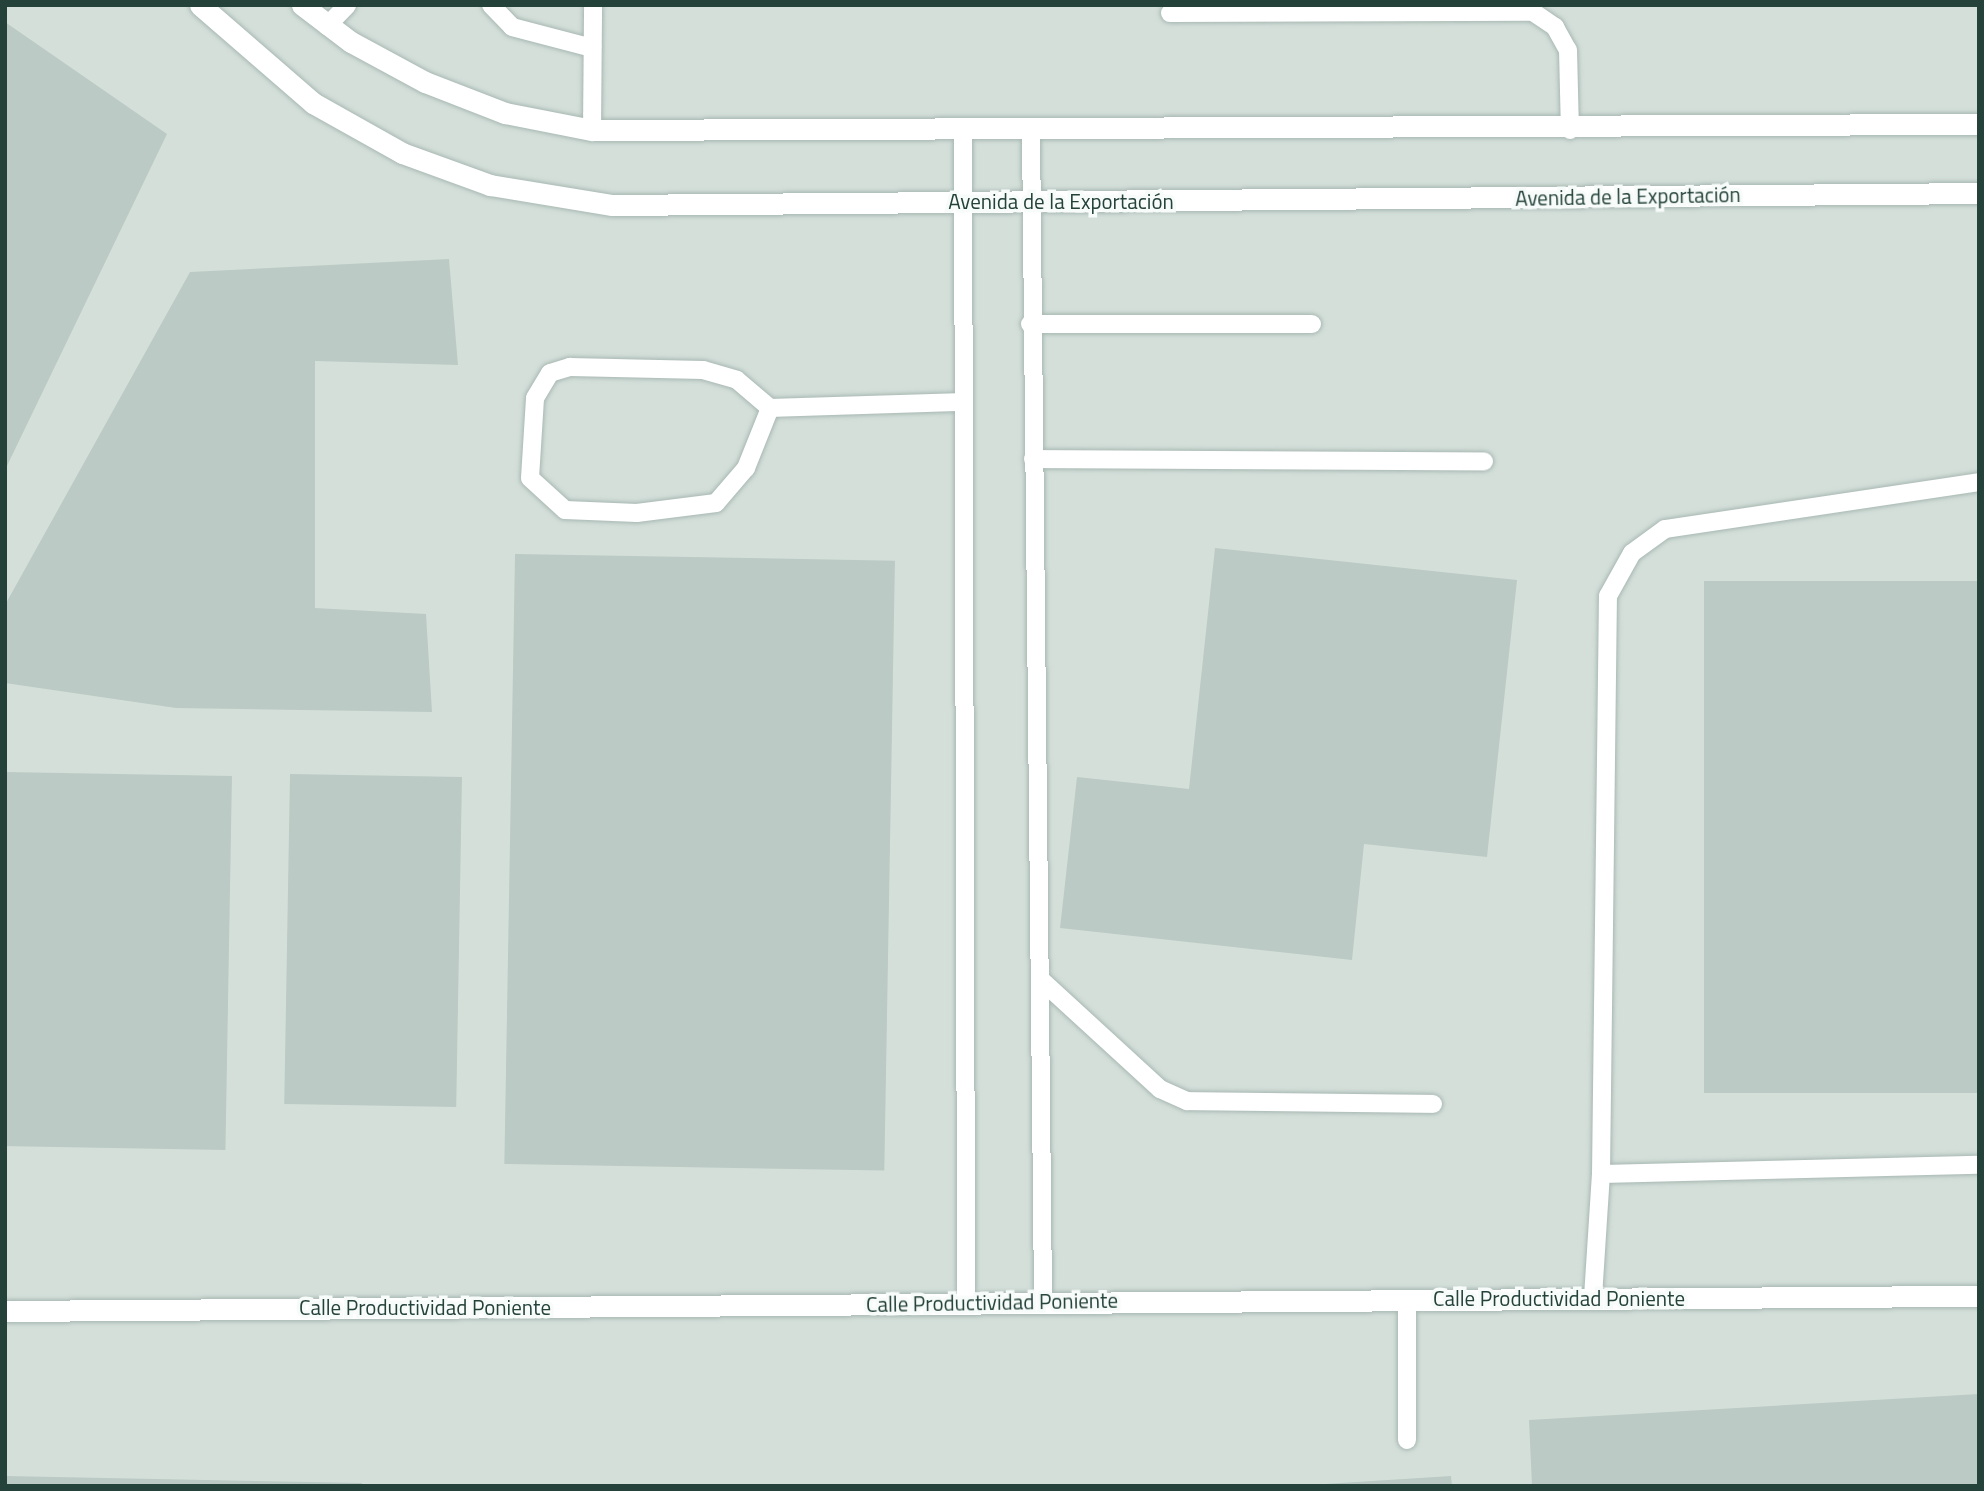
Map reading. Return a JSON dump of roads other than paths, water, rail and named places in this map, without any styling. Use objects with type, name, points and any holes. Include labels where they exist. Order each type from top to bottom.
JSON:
[{"type":"street","name":"Avenida de la Exportación","points":[[200,5],[273,73],[349,127],[490,185],[612,205],[1979,193]]},
{"type":"street","points":[[302,5],[327,26],[437,87],[505,113],[592,130],[1570,130],[1979,124]]},
{"type":"street","name":"Calle Productividad Poniente","points":[[5,1311],[1407,1298],[1979,1296]]},
{"type":"lane","points":[[327,26],[347,5]]},
{"type":"lane","points":[[491,5],[512,27],[592,48]]},
{"type":"lane","points":[[592,130],[593,5]]},
{"type":"lane","points":[[1170,13],[1533,12],[1555,27],[1568,50],[1570,130]]},
{"type":"lane","points":[[963,131],[966,1303]]},
{"type":"lane","points":[[1031,131],[1028,201],[1041,979],[1043,1302]]},
{"type":"lane","points":[[1030,324],[1312,324]]},
{"type":"lane","points":[[770,408],[746,468],[716,503],[637,513],[565,510],[530,478],[535,398],[550,373],[570,367],[703,370],[737,380],[770,408],[964,402]]},
{"type":"lane","points":[[1033,459],[1484,461]]},
{"type":"lane","points":[[1593,1297],[1601,1174],[1608,596],[1632,553],[1665,529],[1979,482]]},
{"type":"lane","points":[[1041,979],[1160,1089],[1187,1101],[1433,1104]]},
{"type":"lane","points":[[1601,1174],[1979,1165]]},
{"type":"lane","points":[[1407,1298],[1407,1440]]}]
